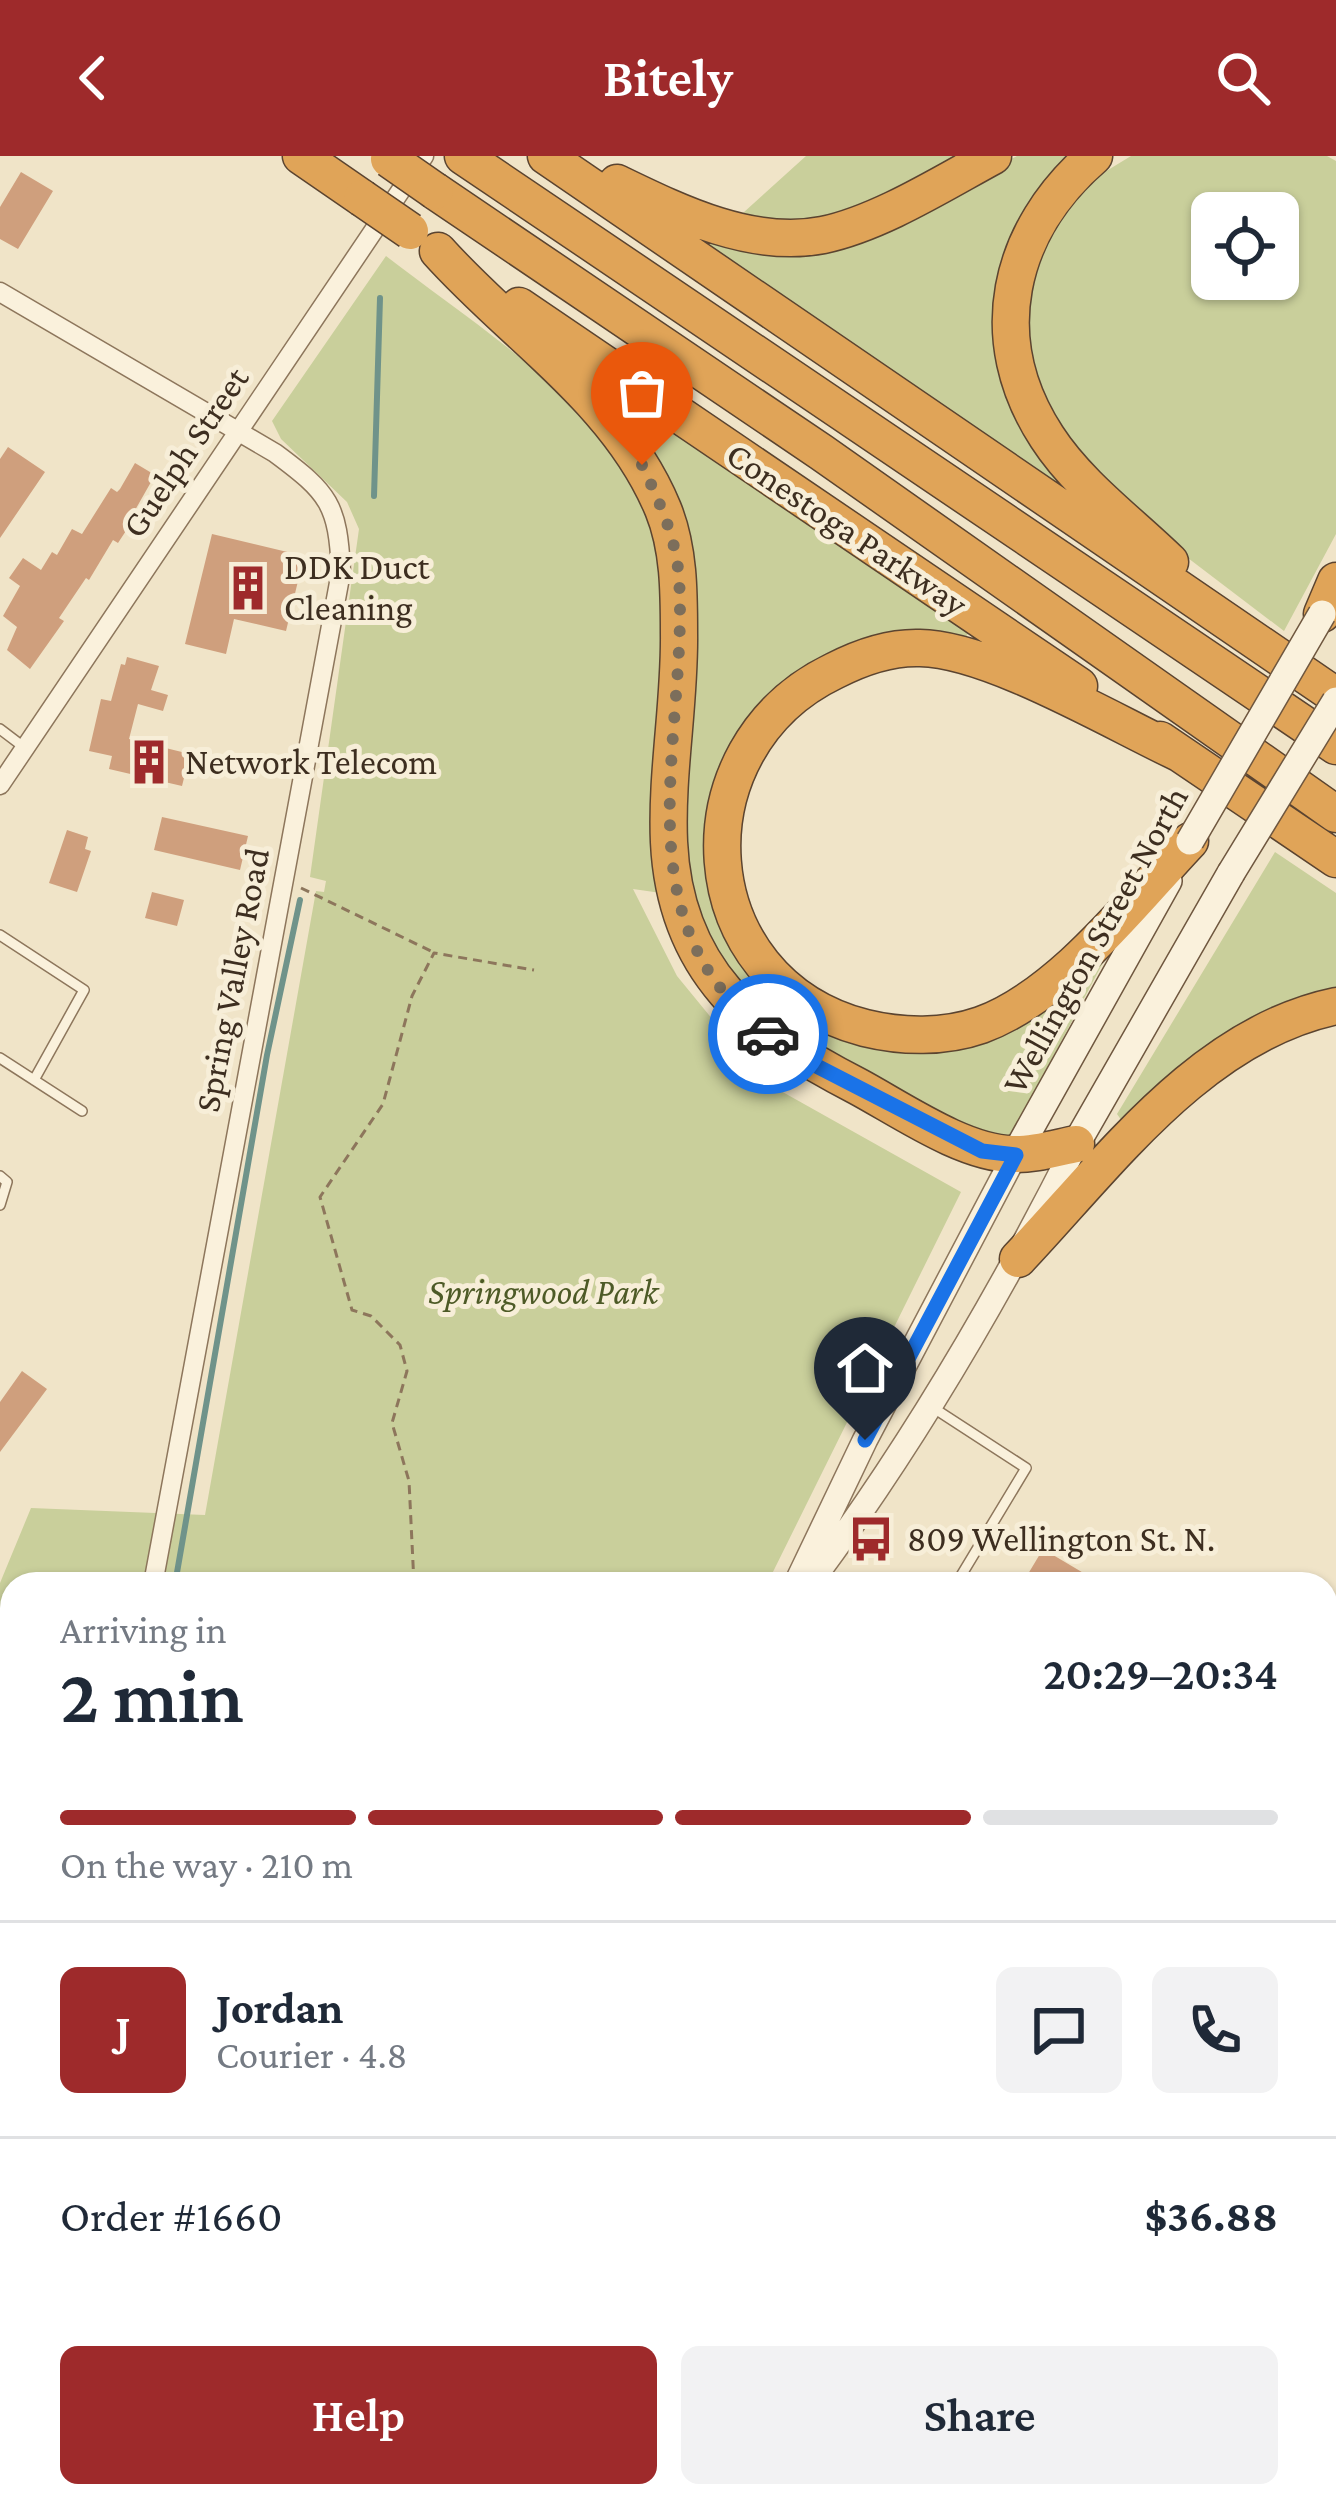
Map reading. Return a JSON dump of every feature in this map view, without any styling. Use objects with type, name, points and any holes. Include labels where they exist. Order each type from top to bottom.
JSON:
[{"type":"highway","name":"Conestoga Parkway","points":[[301,156],[1336,859]]},
{"type":"highway","points":[[463,156],[1336,746]]},
{"type":"highway","points":[[546,156],[1336,698]]},
{"type":"highway","points":[[561,156],[689,218],[772,238],[824,235],[917,199],[993,156]]},
{"type":"highway","points":[[1094,156],[1041,215],[1018,266],[1007,327],[1018,384],[1048,440],[1090,487],[1242,632]]},
{"type":"highway","name":"Conestoga Parkway","points":[[408,166],[1336,814]]},
{"type":"highway","points":[[424,241],[587,394],[642,465],[665,513],[679,574],[669,842],[678,908],[708,974],[748,1018],[801,1058],[982,1151],[1016,1155],[1076,1144]]},
{"type":"highway","points":[[1179,753],[979,658],[920,648],[866,655],[805,685],[756,734],[732,782],[721,821],[725,890],[754,956],[809,1006],[846,1023],[889,1034],[946,1034],[982,1024],[1016,1007],[1058,976],[1190,841]]},
{"type":"highway","points":[[1018,1258],[1119,1149],[1187,1086],[1246,1041],[1310,1011],[1336,1006]]},
{"type":"main road","name":"Wellington Street North","points":[[1016,1155],[1331,596]]},
{"type":"main road","points":[[1076,1144],[1336,698]]},
{"type":"street","name":"Guelph Street","points":[[0,785],[238,434],[408,166]]},
{"type":"street","name":"Spring Valley Road","points":[[0,292],[275,453],[313,481],[333,508],[340,539],[341,572],[155,1572]]},
{"type":"street","points":[[818,1572],[849,1531],[1018,1258],[1076,1144]]},
{"type":"street","name":"Wellington Street North","points":[[802,1572],[865,1440],[1016,1155]]},
{"type":"lane","points":[[0,730],[25,748]]},
{"type":"lane","points":[[0,935],[84,990],[34,1080]]},
{"type":"lane","points":[[0,1058],[82,1111]]},
{"type":"lane","points":[[0,1176],[7,1181],[0,1205]]},
{"type":"lane","points":[[928,1405],[1026,1468],[963,1572]]},
{"type":"path","points":[[289,851],[300,888],[434,953],[534,970]]},
{"type":"path","points":[[413,1572],[409,1481],[392,1423],[406,1371],[400,1345],[371,1316],[352,1310],[320,1197],[383,1104],[412,996],[434,953]]},
{"type":"green space","points":[[806,156],[966,156],[851,215],[788,229],[733,222]]},
{"type":"green space","points":[[1017,156],[1083,156],[1000,287],[1066,479],[1056,493],[701,254],[711,243],[763,253],[898,219]]},
{"type":"green space","points":[[1131,156],[1327,156],[1336,161],[1336,534],[1284,631],[1104,487],[1039,402],[1022,301],[1033,258],[1085,184]]},
{"type":"green space","name":"Springwood Park","points":[[386,256],[500,341],[575,407],[634,482],[653,523],[664,568],[661,893],[633,889],[677,976],[763,1081],[961,1192],[773,1572],[5,1572],[31,1508],[205,1515],[316,891],[324,892],[326,881],[310,877],[359,529],[347,502],[281,439],[272,421]]},
{"type":"green space","points":[[609,387],[969,632],[963,642],[852,647],[807,665],[753,715],[718,778],[745,960],[910,1049],[1091,956],[1105,959],[1011,1136],[965,1129],[743,1001],[684,890],[689,613],[600,398]]},
{"type":"green space","points":[[1275,852],[1336,893],[1336,994],[1126,1127],[1117,1114]]},
{"type":"building","points":[[21,172],[53,191],[18,249],[0,239],[0,207]]},
{"type":"building","points":[[8,447],[45,472],[0,538],[0,459]]},
{"type":"building","points":[[135,463],[155,475],[137,514],[86,578],[59,618],[64,621],[30,669],[7,650],[17,627],[3,616],[20,586],[9,578],[23,558],[41,570],[52,552],[57,555],[72,529],[82,534],[111,488],[120,489]]},
{"type":"building","name":"DDK Duct Cleaning","points":[[212,534],[304,556],[286,631],[234,619],[226,654],[185,644]]},
{"type":"building","points":[[127,657],[159,666],[151,690],[168,695],[163,711],[138,704],[129,739],[190,754],[182,786],[109,769],[112,756],[89,751],[101,699],[111,701]]},
{"type":"building","points":[[162,817],[248,836],[240,870],[154,850]]},
{"type":"building","points":[[67,830],[88,837],[85,849],[91,851],[77,892],[49,883]]},
{"type":"building","points":[[152,892],[184,900],[177,926],[145,918]]},
{"type":"building","points":[[22,1371],[47,1389],[0,1452],[0,1402]]},
{"type":"building","points":[[1043,1549],[1082,1572],[1029,1572]]},
{"type":"waterway","points":[[374,496],[380,298]]},
{"type":"waterway","points":[[177,1572],[267,1055],[300,900]]},
{"type":"way so far","points":[[642,465],[665,513],[679,574],[669,842],[678,908],[708,974],[768,1034]]},
{"type":"place","name":"DDK Duct Cleaning","points":[[248,588]]},
{"type":"place","name":"Network Telecom","points":[[149,762]]},
{"type":"place","name":"809 Wellington St. N.","points":[[871,1539]]},
{"type":"route","points":[[768,1034],[801,1058],[982,1151],[1016,1155],[865,1440]]}]
